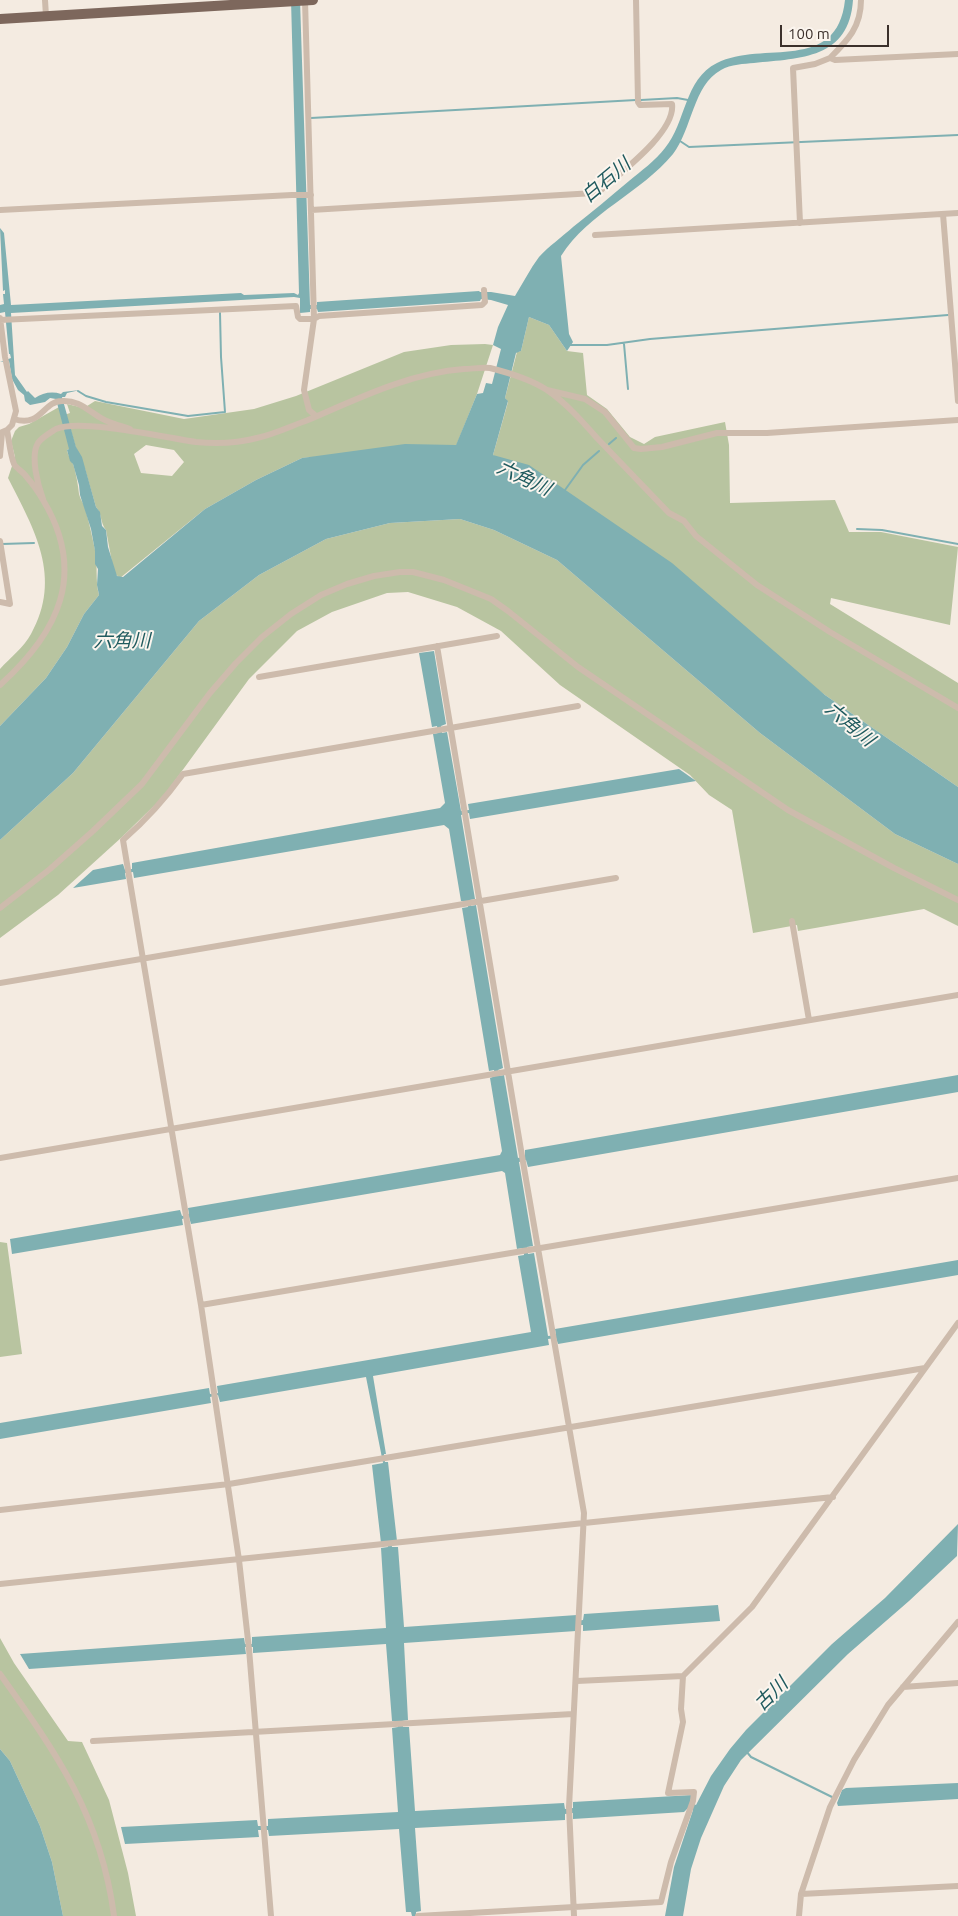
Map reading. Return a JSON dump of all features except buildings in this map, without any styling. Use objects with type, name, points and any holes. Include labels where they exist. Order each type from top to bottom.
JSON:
[{"type":"main road","points":[[0,19],[312,0]]},
{"type":"street","points":[[45,0],[46,16]]},
{"type":"street","points":[[304,0],[314,308],[304,390],[309,410],[316,416]]},
{"type":"street","points":[[311,210],[594,193],[600,191],[654,144],[666,126],[673,109],[672,104],[640,105],[638,100],[636,0]]},
{"type":"street","points":[[800,223],[793,68],[815,64],[830,58],[846,42],[856,27],[861,0]]},
{"type":"street","points":[[830,58],[835,60],[958,54]]},
{"type":"street","points":[[0,210],[292,194],[295,196],[309,195]]},
{"type":"street","points":[[596,235],[958,213]]},
{"type":"street","points":[[943,214],[958,401]]},
{"type":"street","points":[[0,456],[3,432],[12,424],[16,411],[15,398],[1,336],[0,319],[296,306],[300,319],[314,319],[320,316],[482,305],[485,302],[484,290]]},
{"type":"street","points":[[0,685],[27,657],[45,633],[63,593],[65,575],[61,542],[38,485],[35,465],[38,442],[48,434],[59,428],[79,425],[197,442],[218,443],[257,438],[410,380],[451,370],[487,368],[516,375],[547,390],[574,413],[669,512],[684,521],[696,536],[757,585],[830,632],[958,708]]},
{"type":"street","points":[[547,390],[585,399],[604,412],[634,448],[641,449],[662,447],[717,433],[767,433],[958,420]]},
{"type":"street","points":[[14,419],[21,422],[34,419],[56,402],[64,400],[77,402],[101,418],[143,434]]},
{"type":"street","points":[[3,432],[15,465],[43,499]]},
{"type":"street","points":[[0,541],[10,604],[0,602]]},
{"type":"street","points":[[0,908],[86,838],[142,784],[210,693],[262,637],[291,614],[321,595],[356,581],[400,572],[413,572],[444,580],[491,600],[508,610],[578,666],[788,810],[894,868],[958,900]]},
{"type":"street","points":[[259,677],[497,636]]},
{"type":"street","points":[[437,646],[585,1524],[569,1811],[574,1916]]},
{"type":"street","points":[[270,1916],[249,1645],[229,1484],[124,840],[165,799],[183,774],[578,706]]},
{"type":"street","points":[[0,982],[616,878]]},
{"type":"street","points":[[792,921],[809,1020]]},
{"type":"street","points":[[0,1158],[958,995]]},
{"type":"street","points":[[200,1305],[958,1178]]},
{"type":"street","points":[[418,1916],[662,1902],[671,1862],[693,1802],[694,1792],[668,1793],[683,1722],[681,1708],[683,1676],[752,1607],[958,1323]]},
{"type":"street","points":[[0,1510],[229,1484],[925,1368]]},
{"type":"street","points":[[0,1584],[389,1545],[833,1497]]},
{"type":"street","points":[[799,1916],[801,1894],[834,1798],[854,1760],[888,1705],[958,1622]]},
{"type":"street","points":[[0,1674],[43,1735],[72,1782],[90,1819],[111,1893],[114,1916]]},
{"type":"street","points":[[577,1681],[683,1676]]},
{"type":"street","points":[[903,1687],[958,1684]]},
{"type":"street","points":[[93,1741],[574,1714]]},
{"type":"street","points":[[801,1894],[958,1886]]},
{"type":"green space","points":[[529,317],[549,325],[567,351],[583,353],[587,395],[607,409],[630,437],[644,444],[655,437],[725,422],[729,445],[730,503],[835,500],[849,532],[881,532],[958,547],[950,625],[831,598],[830,604],[958,683],[958,787],[825,695],[493,455],[508,402],[505,398],[517,352],[521,351]]},
{"type":"green space","points":[[451,345],[493,345],[477,394],[456,446],[302,458],[256,480],[205,509],[120,578],[114,573],[106,530],[96,507],[69,424],[69,449],[67,450],[74,467],[79,494],[85,508],[93,540],[99,595],[84,614],[67,647],[46,678],[0,726],[0,669],[21,648],[31,634],[40,613],[45,593],[45,573],[35,535],[8,478],[15,457],[11,441],[19,427],[29,424],[59,407],[61,416],[70,413],[67,404],[84,408],[95,401],[184,419],[254,409],[296,396],[404,352]],"holes":[[[146,445],[174,450],[184,462],[172,476],[141,473],[134,454]]]},
{"type":"green space","points":[[460,519],[494,530],[557,560],[760,733],[895,834],[958,864],[958,926],[924,909],[798,931],[797,925],[753,933],[732,810],[709,795],[690,775],[560,685],[501,631],[457,607],[408,592],[387,593],[332,612],[297,631],[249,679],[163,797],[58,895],[0,938],[0,840],[73,773],[199,621],[259,575],[326,539],[390,523]]},
{"type":"green space","points":[[0,1242],[7,1243],[22,1354],[0,1357]]},
{"type":"green space","points":[[0,1638],[14,1663],[68,1741],[82,1742],[109,1800],[128,1873],[136,1916],[63,1916],[52,1862],[40,1826],[10,1761],[0,1749]]},
{"type":"water","name":"六角川","points":[[291,0],[300,0],[310,305],[317,305],[317,302],[479,291],[515,296],[543,253],[648,166],[661,153],[672,138],[692,90],[706,70],[717,63],[735,57],[795,51],[813,46],[828,38],[839,23],[845,0],[853,0],[850,19],[842,34],[832,45],[820,52],[789,59],[733,65],[721,70],[712,77],[704,86],[685,133],[673,154],[646,180],[586,227],[561,256],[569,334],[573,342],[567,351],[549,325],[529,317],[521,351],[516,353],[505,398],[508,401],[493,455],[529,465],[672,563],[825,695],[958,787],[958,864],[895,834],[760,733],[557,560],[494,530],[460,519],[390,523],[326,539],[259,575],[199,621],[73,773],[0,840],[0,726],[46,678],[67,647],[84,614],[99,595],[97,585],[98,569],[95,564],[91,529],[80,495],[73,464],[70,461],[67,450],[69,449],[56,399],[50,398],[45,402],[30,405],[25,401],[24,395],[18,390],[12,379],[9,361],[0,362],[11,358],[5,312],[0,313],[0,305],[4,304],[3,294],[5,294],[5,290],[3,291],[0,228],[4,233],[11,305],[241,293],[244,295],[294,293],[298,295]],"holes":[[[300,298],[300,313],[310,312],[310,309],[317,309],[318,312],[480,301],[481,299],[508,305],[498,327],[493,345],[501,349],[492,384],[486,383],[483,393],[477,394],[456,445],[405,444],[302,458],[256,480],[205,509],[123,577],[117,576],[108,547],[106,530],[102,526],[100,512],[96,507],[82,457],[76,447],[62,397],[65,397],[67,393],[80,390],[63,392],[61,394],[47,393],[35,398],[27,392],[15,375],[11,313]]]},
{"type":"water","points":[[434,651],[446,724],[441,726],[442,733],[447,732],[461,811],[469,810],[468,804],[679,769],[696,781],[470,819],[469,813],[461,815],[475,899],[470,900],[471,906],[476,905],[503,1068],[498,1070],[499,1076],[504,1075],[518,1158],[525,1156],[525,1150],[958,1075],[958,1092],[528,1167],[526,1160],[519,1162],[533,1246],[527,1247],[528,1254],[534,1253],[548,1336],[556,1335],[555,1329],[958,1260],[958,1275],[558,1344],[556,1338],[548,1339],[549,1345],[373,1376],[386,1454],[384,1454],[385,1462],[388,1462],[397,1541],[391,1542],[392,1547],[398,1547],[404,1627],[577,1615],[577,1621],[583,1620],[584,1614],[718,1605],[720,1621],[583,1631],[583,1625],[576,1625],[576,1631],[404,1643],[408,1720],[402,1721],[403,1727],[409,1727],[415,1811],[564,1803],[565,1809],[573,1808],[573,1802],[692,1795],[690,1802],[696,1805],[711,1776],[746,1730],[832,1644],[885,1598],[958,1524],[957,1556],[848,1654],[741,1760],[724,1786],[701,1838],[691,1869],[683,1916],[665,1916],[674,1867],[693,1810],[688,1808],[684,1812],[573,1819],[573,1813],[565,1814],[565,1820],[415,1828],[421,1911],[416,1912],[416,1916],[412,1916],[411,1912],[406,1912],[399,1829],[269,1836],[268,1830],[258,1830],[259,1837],[125,1844],[121,1827],[257,1820],[258,1826],[268,1826],[268,1819],[398,1812],[392,1728],[398,1727],[398,1721],[392,1721],[386,1644],[253,1653],[253,1647],[245,1647],[246,1654],[29,1669],[20,1654],[244,1638],[245,1644],[252,1644],[252,1637],[386,1628],[381,1548],[388,1547],[387,1542],[381,1543],[372,1465],[383,1463],[366,1377],[220,1402],[218,1395],[210,1397],[211,1403],[0,1439],[0,1423],[209,1388],[210,1394],[218,1393],[217,1386],[531,1332],[518,1256],[524,1255],[523,1248],[517,1249],[505,1173],[502,1171],[191,1224],[189,1217],[182,1219],[183,1225],[12,1254],[10,1239],[180,1210],[182,1216],[189,1214],[188,1208],[500,1155],[502,1151],[490,1078],[495,1076],[494,1070],[489,1071],[462,908],[468,907],[467,901],[461,901],[449,829],[444,825],[134,878],[133,872],[125,873],[126,879],[73,888],[93,870],[123,864],[125,870],[132,869],[132,863],[440,808],[445,803],[433,734],[438,733],[437,726],[432,727],[419,653]]},
{"type":"water","points":[[0,1749],[10,1761],[40,1826],[52,1862],[63,1916],[0,1916]]},
{"type":"water","points":[[958,1783],[958,1799],[838,1806],[837,1803],[842,1790],[846,1788]]},
{"type":"waterway","points":[[641,100],[677,98],[688,100]]},
{"type":"waterway","points":[[311,118],[636,100]]},
{"type":"waterway","points":[[680,141],[689,147],[958,135]]},
{"type":"waterway","points":[[78,391],[86,396],[106,402],[188,416],[225,412],[220,313]]},
{"type":"waterway","points":[[570,345],[607,345],[650,339],[948,315]]},
{"type":"waterway","points":[[624,344],[628,389]]},
{"type":"waterway","points":[[609,444],[616,438]]},
{"type":"waterway","points":[[565,490],[583,465],[599,451]]},
{"type":"waterway","points":[[857,529],[882,530],[958,544]]},
{"type":"waterway","points":[[2,544],[34,543]]},
{"type":"waterway","points":[[746,1751],[751,1757],[834,1798]]},
{"type":"water label","name":"白石川","points":[[606,180]]},
{"type":"water label","name":"古川","points":[[771,1694]]}]
